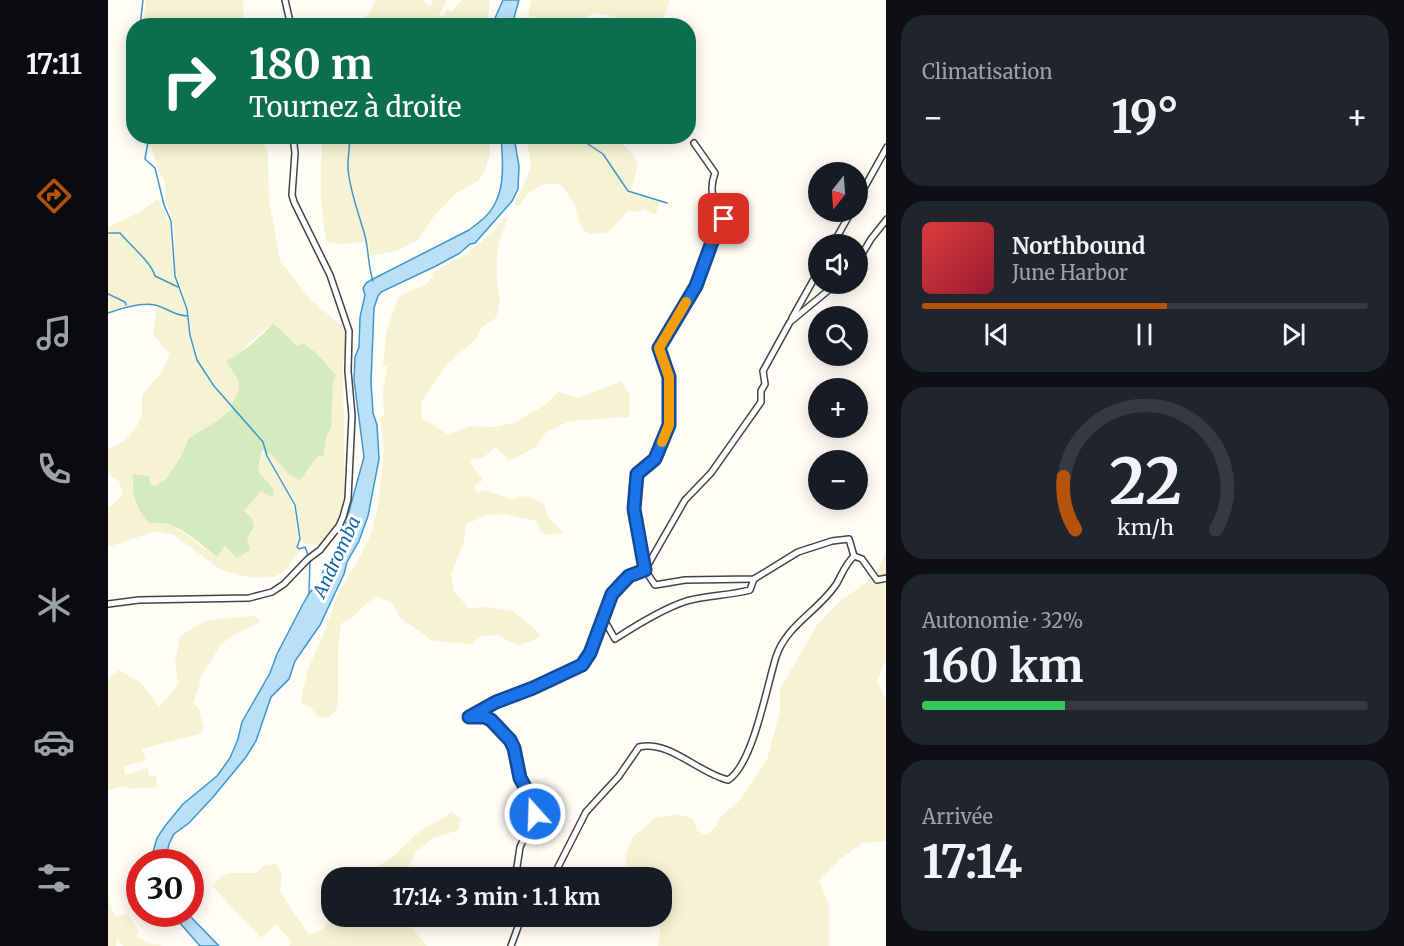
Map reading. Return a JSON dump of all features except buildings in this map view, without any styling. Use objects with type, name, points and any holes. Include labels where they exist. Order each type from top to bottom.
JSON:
[{"type":"street","points":[[285,0],[289,18]]},
{"type":"street","points":[[108,604],[139,600],[258,596],[272,592],[284,584],[320,550],[339,526],[348,499],[352,416],[348,371],[350,332],[330,275],[294,202],[293,144]]},
{"type":"street","points":[[695,144],[715,173],[711,183],[714,203],[724,219],[712,242],[696,286],[659,348],[669,377],[669,425],[655,459],[637,474],[634,509],[645,570],[655,585],[685,580],[754,579],[798,552],[832,541],[849,539],[854,556]]},
{"type":"street","points":[[868,180],[886,147]]},
{"type":"street","points":[[868,243],[886,219]]},
{"type":"street","points":[[517,867],[520,847],[533,819],[534,808],[520,778],[514,748],[510,740],[491,720],[485,717],[468,717],[496,702],[582,665],[590,653],[612,594],[629,576],[645,570],[685,500],[711,473],[761,402],[760,391],[765,384],[763,371],[808,290]]},
{"type":"street","points":[[790,322],[824,294]]},
{"type":"street","points":[[854,556],[862,559],[877,580],[886,578]]},
{"type":"street","points":[[558,867],[586,812],[619,776],[639,747],[649,744],[728,780],[734,775],[756,728],[781,646],[837,583],[844,565],[854,556]]},
{"type":"street","points":[[603,618],[615,639],[668,608],[694,599],[750,590],[754,579]]},
{"type":"street","points":[[511,946],[518,927]]},
{"type":"shaded area","points":[[146,0],[243,0],[244,18],[144,18]]},
{"type":"shaded area","points":[[375,0],[423,0],[430,6],[433,0],[447,0],[439,15],[443,16],[447,10],[453,11],[463,0],[490,0],[488,18],[362,18],[369,14]]},
{"type":"shaded area","points":[[531,0],[670,1],[663,18],[616,18],[595,13],[584,18],[528,16]]},
{"type":"shaded area","points":[[264,144],[268,156],[269,199],[280,261],[311,300],[343,327],[347,337],[347,349],[343,362],[345,500],[341,519],[320,545],[302,543],[296,504],[267,454],[270,452],[290,474],[306,473],[319,455],[322,457],[326,438],[331,428],[297,346],[273,323],[246,346],[240,355],[236,376],[241,390],[231,405],[233,408],[189,438],[180,458],[166,479],[155,486],[133,474],[158,522],[174,526],[216,557],[225,546],[247,538],[243,511],[261,491],[273,486],[258,471],[264,450],[289,494],[299,540],[295,547],[300,551],[284,572],[274,577],[251,578],[221,570],[174,535],[156,531],[108,547],[108,507],[113,505],[123,493],[119,481],[108,474],[108,449],[124,441],[135,430],[142,414],[142,395],[161,373],[170,354],[153,335],[157,306],[139,304],[108,315],[108,227],[138,213],[158,199],[170,224],[172,266],[187,312],[190,340],[196,357],[212,385],[222,394],[199,361],[192,337],[188,306],[175,270],[174,226],[166,200],[164,179],[159,172],[151,146],[146,145]]},
{"type":"shaded area","points":[[322,144],[489,144],[490,154],[479,180],[454,195],[434,216],[418,240],[397,251],[370,256],[368,240],[342,244],[326,242],[321,201]]},
{"type":"shaded area","points":[[527,144],[622,144],[630,151],[638,164],[631,191],[660,201],[655,215],[644,209],[627,212],[608,233],[590,234],[584,231],[575,205],[562,186],[553,183],[543,185],[528,193],[518,206],[515,204],[531,167]]},
{"type":"shaded area","points":[[508,217],[497,255],[497,284],[500,300],[496,318],[482,327],[476,339],[446,365],[421,402],[422,418],[447,434],[472,426],[495,427],[514,423],[545,405],[558,392],[578,398],[621,381],[630,395],[629,417],[570,421],[546,432],[536,447],[509,461],[496,447],[484,457],[469,460],[483,480],[474,486],[477,492],[484,490],[514,500],[518,496],[539,501],[544,504],[548,517],[564,533],[547,535],[540,531],[536,521],[504,514],[488,515],[466,524],[464,542],[451,575],[454,592],[469,608],[488,607],[512,611],[532,626],[540,636],[518,645],[497,635],[481,636],[472,644],[433,641],[400,618],[392,603],[375,596],[355,615],[341,624],[336,711],[327,718],[318,716],[309,706],[301,703],[303,690],[308,669],[338,594],[372,531],[379,502],[384,446],[380,418],[384,415],[383,391],[387,367],[383,366],[386,333],[399,296],[424,285],[434,277],[432,273],[468,253],[492,233],[504,218]]},
{"type":"shaded area","points":[[886,548],[886,660],[877,682],[886,698],[886,841],[863,843],[840,859],[819,880],[829,905],[829,946],[658,946],[661,927],[672,927],[672,867],[628,867],[625,856],[633,837],[655,818],[678,814],[693,819],[697,831],[707,835],[716,826],[720,817],[740,800],[767,760],[780,711],[780,689],[817,625],[840,601],[866,583],[879,569]]},
{"type":"shaded area","points":[[253,616],[260,622],[230,637],[221,645],[201,676],[193,703],[199,709],[204,729],[199,734],[142,749],[146,761],[124,766],[125,775],[148,768],[149,776],[156,776],[157,787],[129,789],[126,786],[108,790],[108,679],[119,670],[140,682],[159,707],[178,684],[175,661],[180,636],[207,620]]},
{"type":"shaded area","points":[[451,811],[461,819],[459,830],[433,838],[416,852],[408,867],[377,867],[395,855],[422,829],[445,817]]},
{"type":"shaded area","points":[[276,864],[282,874],[280,892],[309,935],[323,930],[324,927],[411,927],[427,946],[289,946],[292,943],[276,924],[261,938],[212,886],[222,876],[230,873],[256,873],[263,866]]},
{"type":"shaded area","points":[[108,892],[112,911],[116,917],[126,914],[126,927],[136,927],[139,932],[136,936],[144,941],[163,946],[123,946],[117,938],[116,946],[108,946]]},
{"type":"green space","points":[[273,323],[297,346],[303,343],[316,353],[337,376],[333,381],[331,428],[326,438],[323,457],[319,455],[300,480],[289,474],[270,453],[262,451],[258,471],[272,486],[273,493],[272,497],[261,491],[244,511],[252,518],[254,527],[247,538],[250,550],[237,558],[225,546],[217,557],[177,528],[168,524],[150,524],[141,513],[136,501],[133,474],[149,476],[150,484],[155,486],[166,479],[180,458],[189,438],[233,408],[231,405],[238,392],[239,383],[226,361],[239,354]]},
{"type":"water","points":[[503,0],[519,0],[514,18],[495,18]]},
{"type":"water","name":"Andromba","points":[[501,144],[515,144],[519,166],[518,189],[512,201],[475,243],[436,266],[381,292],[378,296],[374,308],[371,382],[379,459],[368,516],[359,541],[347,562],[344,574],[320,625],[295,661],[289,679],[271,697],[256,741],[246,757],[189,823],[174,834],[168,849],[154,849],[157,838],[183,804],[217,776],[230,758],[242,722],[270,673],[277,654],[304,602],[318,584],[327,562],[332,559],[342,537],[364,457],[354,380],[355,357],[359,347],[360,317],[365,295],[363,288],[371,280],[469,230],[491,210],[497,200],[502,179]]},
{"type":"water","points":[[183,927],[201,927],[219,946],[200,946]]},
{"type":"waterway","points":[[141,18],[143,0]]},
{"type":"waterway","points":[[148,144],[145,159],[155,168],[164,205],[171,221],[175,276],[187,309],[190,335],[197,360],[214,386],[263,442],[267,456],[295,505],[300,539],[297,547],[299,549],[305,547],[308,555]]},
{"type":"waterway","points":[[350,144],[349,178],[365,236],[373,281]]},
{"type":"waterway","points":[[588,144],[603,154],[628,191],[667,203]]},
{"type":"waterway","points":[[108,233],[120,233],[145,260],[155,276],[178,287]]},
{"type":"waterway","points":[[108,294],[125,302],[126,305]]},
{"type":"waterway","points":[[108,313],[132,306],[150,304],[187,316]]},
{"type":"waterway","name":"Andromba","points":[[309,593],[310,559]]},
{"type":"slow traffic","points":[[662,442],[669,425],[669,377],[659,348],[686,302]]},
{"type":"route","points":[[535,814],[529,794],[520,778],[514,748],[510,740],[491,720],[485,717],[469,717],[496,702],[582,665],[590,653],[612,594],[629,576],[645,570],[634,509],[637,474],[655,459],[669,425],[669,377],[659,348],[696,286],[712,242],[724,219]]}]
